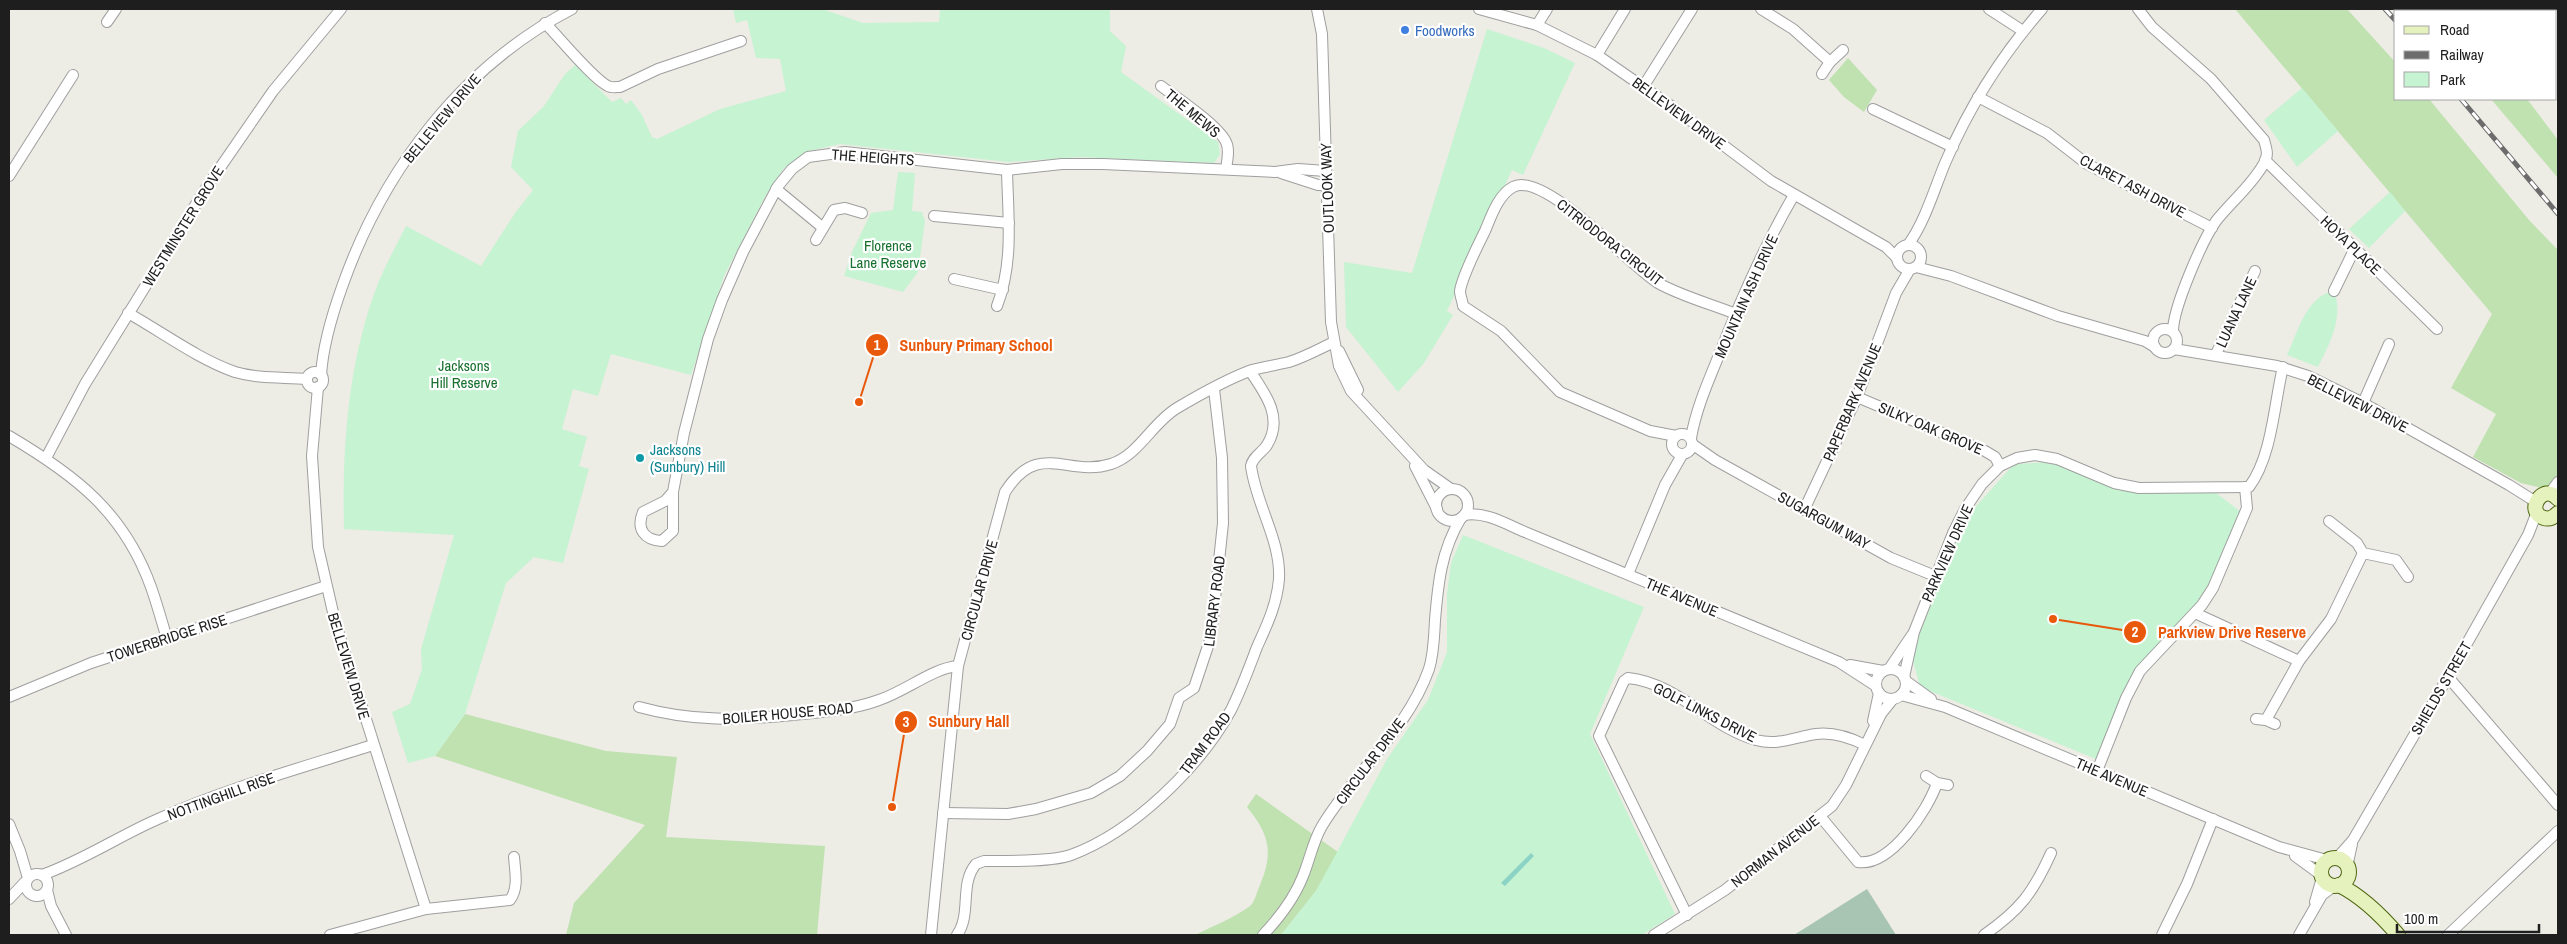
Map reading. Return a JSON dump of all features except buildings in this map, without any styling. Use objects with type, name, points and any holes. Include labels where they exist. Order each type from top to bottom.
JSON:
[{"type":"street","points":[[107,22],[116,9]]},
{"type":"street","name":"WESTMINSTER GROVE","points":[[46,458],[85,384],[206,188],[273,92],[342,9]]},
{"type":"street","name":"BELLEVIEW DRIVE","points":[[426,909],[373,745],[326,586],[318,547],[313,488],[314,380],[333,313],[363,233],[413,150],[450,104],[481,72],[545,23],[572,9]]},
{"type":"street","name":"OUTLOOK WAY","points":[[1317,9],[1322,34]]},
{"type":"street","name":"OUTLOOK WAY","points":[[1324,9],[1322,34],[1326,171],[1331,322],[1334,342],[1366,408],[1424,470],[1451,489]]},
{"type":"street","name":"BELLEVIEW DRIVE","points":[[1479,9],[1537,25],[1597,55],[1771,181],[1870,238],[1886,248],[1906,265],[1951,276],[2013,301],[2123,335],[2163,352],[2169,337]]},
{"type":"street","points":[[1537,25],[1548,9]]},
{"type":"street","points":[[1597,55],[1625,9]]},
{"type":"street","points":[[1643,87],[1692,9]]},
{"type":"street","points":[[1761,9],[1793,29],[1830,62]]},
{"type":"street","points":[[1989,9],[2023,31]]},
{"type":"street","points":[[1906,265],[1905,246],[1923,220],[1953,147],[1978,97],[2023,31],[2042,9]]},
{"type":"street","name":"HOYA PLACE","points":[[2138,9],[2159,34],[2211,78],[2264,140],[2266,157],[2354,248],[2437,329]]},
{"type":"street","points":[[545,23],[579,60],[608,86],[614,87],[620,87],[658,69],[741,41]]},
{"type":"street","points":[[1822,74],[1830,62],[1843,50]]},
{"type":"street","points":[[9,176],[73,75]]},
{"type":"street","name":"THE MEWS","points":[[1160,86],[1198,114],[1226,141],[1228,152],[1226,169]]},
{"type":"street","name":"CLARET ASH DRIVE","points":[[1978,97],[2046,133],[2087,164],[2212,228]]},
{"type":"street","points":[[1873,109],[1953,147]]},
{"type":"street","name":"THE HEIGHTS","points":[[674,492],[665,501],[643,512],[640,526],[641,531],[648,539],[662,540],[673,532],[674,492],[684,433],[711,332],[722,300],[743,252],[776,189],[800,162],[808,157],[831,152],[1007,170],[1062,164],[1103,164],[1275,172],[1298,169],[1326,171]]},
{"type":"street","points":[[2155,347],[2154,337],[2169,337],[2178,305],[2212,228],[2266,157]]},
{"type":"street","points":[[996,306],[1003,290],[1009,256],[1007,170]]},
{"type":"street","name":"THE HEIGHTS","points":[[1275,172],[1318,185],[1327,185]]},
{"type":"street","name":"CITRIODORA CIRCUIT","points":[[1682,445],[1560,392],[1501,331],[1464,306],[1460,292],[1478,244],[1502,197],[1513,187],[1522,185],[1542,192],[1567,205],[1658,283],[1736,314]]},
{"type":"street","points":[[776,189],[822,227]]},
{"type":"street","name":"MOUNTAIN ASH DRIVE","points":[[1628,574],[1764,248],[1794,195]]},
{"type":"street","points":[[816,240],[830,214],[837,209],[862,213]]},
{"type":"street","points":[[934,216],[1009,223]]},
{"type":"street","points":[[1906,265],[1920,253],[1923,220]]},
{"type":"street","name":"BELLEVIEW DRIVE","points":[[1870,238],[1905,246],[1920,253],[1951,276]]},
{"type":"street","points":[[2334,291],[2354,248]]},
{"type":"street","name":"PAPERBARK AVENUE","points":[[1804,510],[1857,397],[1906,265]]},
{"type":"street","name":"LUANA LANE","points":[[2216,354],[2255,271]]},
{"type":"street","points":[[954,279],[1003,290]]},
{"type":"street","points":[[128,312],[205,357],[235,371],[265,378],[314,380]]},
{"type":"street","name":"BELLEVIEW DRIVE","points":[[2123,335],[2169,337],[2197,351],[2282,368],[2308,376],[2363,403],[2549,506]]},
{"type":"street","name":"CIRCULAR DRIVE","points":[[931,935],[958,666],[1005,492],[1015,477],[1034,466],[1046,462],[1089,467],[1115,463],[1127,456],[1169,413],[1250,371],[1300,358],[1334,342]]},
{"type":"street","points":[[2363,403],[2390,344]]},
{"type":"street","points":[[2097,771],[2126,698],[2140,671],[2195,613],[2213,588],[2247,509],[2245,487],[2249,487],[2257,476],[2264,454],[2282,368]]},
{"type":"street","name":"TRAM ROAD","points":[[957,935],[962,926],[967,883],[976,864],[1066,856],[1118,830],[1139,816],[1180,776],[1204,748],[1231,709],[1274,608],[1279,578],[1276,547],[1251,466],[1255,457],[1269,441],[1274,419],[1266,393],[1250,371]]},
{"type":"street","name":"LIBRARY ROAD","points":[[944,813],[1008,814],[1036,809],[1091,793],[1120,776],[1147,751],[1170,724],[1179,698],[1194,688],[1211,637],[1222,523],[1222,458],[1214,389]]},
{"type":"street","name":"SILKY OAK GROVE","points":[[1857,397],[1985,451],[1995,458],[2000,466]]},
{"type":"street","points":[[9,436],[46,458],[80,483],[109,512],[133,547],[151,586],[167,639]]},
{"type":"street","name":"OUTLOOK WAY","points":[[1400,445],[1420,475],[1437,509]]},
{"type":"street","name":"SUGARGUM WAY","points":[[1682,445],[1715,460],[1891,558],[1935,576]]},
{"type":"street","name":"PARKVIEW DRIVE","points":[[1905,679],[1914,632],[1935,576],[1965,509],[1982,484],[2000,466],[2017,458],[2035,455],[2057,459],[2114,483],[2139,488],[2245,487]]},
{"type":"street","points":[[1451,489],[1460,491],[1467,498],[1468,507],[1463,517],[1446,520],[1438,514],[1438,498],[1446,490],[1451,489]]},
{"type":"street","name":"THE AVENUE","points":[[1467,498],[1526,532]]},
{"type":"street","name":"SHIELDS STREET","points":[[2340,865],[2528,535],[2549,506]]},
{"type":"street","name":"THE AVENUE","points":[[1463,517],[1473,514],[1486,516],[1839,662],[1886,670]]},
{"type":"street","name":"CIRCULAR DRIVE","points":[[1263,935],[1280,917],[1296,891],[1322,827],[1339,801],[1394,733],[1423,683],[1433,650],[1441,564],[1453,531],[1463,517]]},
{"type":"street","points":[[2329,521],[2357,543],[2363,553],[2396,560],[2408,577]]},
{"type":"street","points":[[2266,721],[2299,661],[2331,619],[2363,553]]},
{"type":"street","name":"TOWERBRIDGE RISE","points":[[9,697],[91,663],[326,586]]},
{"type":"street","points":[[2195,613],[2299,661]]},
{"type":"street","name":"PARKVIEW DRIVE","points":[[1886,670],[1914,632]]},
{"type":"street","name":"THE AVENUE","points":[[1839,662],[1878,690]]},
{"type":"street","name":"BOILER HOUSE ROAD","points":[[639,707],[671,714],[728,720],[842,710],[879,700],[908,688],[944,667],[958,666]]},
{"type":"street","points":[[1886,670],[1898,671],[1905,679],[1905,689],[1897,697],[1888,699],[1878,690],[1877,681],[1886,670]]},
{"type":"street","points":[[2448,677],[2558,805]]},
{"type":"street","name":"GOLF LINKS DRIVE","points":[[1687,915],[1599,736],[1624,681],[1628,678],[1637,679],[1674,694],[1730,728],[1756,740],[1782,743],[1816,734],[1826,734],[1866,742]]},
{"type":"street","name":"THE AVENUE","points":[[1905,679],[1945,707]]},
{"type":"street","name":"NORMAN AVENUE","points":[[1866,742],[1878,690]]},
{"type":"street","name":"THE AVENUE","points":[[1897,697],[1945,707],[2213,819],[2278,847],[2303,861],[2322,877]]},
{"type":"street","name":"NORMAN AVENUE","points":[[1654,935],[1725,890],[1832,806],[1842,792],[1881,714],[1897,697]]},
{"type":"street","name":"NOTTINGHILL RISE","points":[[9,900],[33,877],[74,861],[158,819],[216,795],[373,745]]},
{"type":"street","points":[[1820,816],[1858,862],[1868,863],[1878,859],[1920,817],[1943,784],[1926,776]]},
{"type":"street","points":[[2162,935],[2187,884],[2213,819]]},
{"type":"street","points":[[9,824],[33,877],[48,881],[48,888],[63,931]]},
{"type":"street","points":[[2448,935],[2558,831]]},
{"type":"street","name":"THE AVENUE","points":[[2278,847],[2340,865]]},
{"type":"street","points":[[1984,935],[2009,918],[2027,899],[2052,853]]},
{"type":"street","points":[[330,935],[426,909],[510,900],[514,895],[516,881],[514,857]]},
{"type":"street","name":"NOTTINGHILL RISE","points":[[9,900],[33,895],[48,888],[59,873],[74,861]]},
{"type":"street","points":[[2312,910],[2322,877],[2322,866],[2340,865]]},
{"type":"street","points":[[2298,935],[2322,896],[2344,882],[2340,865]]},
{"type":"street","points":[[2340,865],[2372,907],[2398,935]]},
{"type":"street","points":[[33,877],[26,889],[63,931]]},
{"type":"street","points":[[2322,877],[2328,884],[2355,893],[2372,907]]},
{"type":"green space","name":"Jacksons Hill Reserve","points":[[733,9],[822,9],[863,23],[939,22],[940,9],[1110,9],[1110,31],[1126,46],[1121,72],[1218,142],[1220,154],[1214,163],[1079,157],[1009,162],[840,144],[809,151],[784,168],[766,195],[724,276],[691,375],[611,354],[598,396],[573,389],[562,429],[587,437],[579,466],[589,469],[563,563],[534,557],[506,583],[465,714],[435,756],[408,763],[392,712],[410,704],[422,669],[421,649],[454,535],[344,529],[344,466],[349,403],[360,341],[379,281],[406,226],[481,266],[515,213],[533,190],[511,167],[518,131],[544,106],[565,74],[575,65],[612,102],[621,98],[626,104],[631,100],[642,115],[652,137],[657,139],[720,109],[786,91],[780,59],[756,58],[747,20],[736,23]]},
{"type":"green space","points":[[2235,9],[2347,9],[2394,61],[2394,100],[2430,100],[2529,220],[2558,250],[2558,492],[2521,483],[2473,457],[2496,414],[2451,388],[2492,314]]},
{"type":"green space","points":[[2418,9],[2460,10],[2419,10]]},
{"type":"green space","points":[[1487,29],[1544,48],[1575,63],[1523,175],[1512,170],[1447,311],[1453,315],[1424,363],[1398,392],[1346,327],[1344,262],[1412,273]]},
{"type":"green space","points":[[1848,58],[1877,90],[1864,112],[1844,97],[1829,80]]},
{"type":"green space","points":[[2302,88],[2338,131],[2297,167],[2264,120]]},
{"type":"green space","points":[[2492,100],[2528,100],[2558,140],[2558,178]]},
{"type":"green space","name":"Florence Lane Reserve","points":[[898,172],[915,173],[912,211],[922,212],[925,221],[918,272],[903,292],[844,276],[852,252],[871,213],[893,210]]},
{"type":"green space","points":[[2390,192],[2405,211],[2369,248],[2349,229]]},
{"type":"green space","points":[[2334,291],[2337,310],[2334,330],[2318,367],[2287,355],[2299,326],[2310,307],[2324,294]]},
{"type":"green space","points":[[2055,462],[2134,488],[2216,493],[2241,512],[2209,590],[2142,667],[2096,759],[1920,687],[1910,649],[1970,513],[2014,464]]},
{"type":"green space","points":[[1463,535],[1644,607],[1590,734],[1675,914],[1642,935],[1281,935],[1316,891],[1387,759],[1428,700],[1447,652],[1447,594],[1451,563]]},
{"type":"green space","points":[[465,714],[606,751],[677,757],[666,837],[825,846],[817,935],[566,935],[574,903],[645,825],[435,756]]},
{"type":"green space","points":[[1256,794],[1338,852],[1316,891],[1281,935],[1195,935],[1237,914],[1250,906],[1255,899],[1267,863],[1268,853],[1267,844],[1260,826],[1247,807]]},
{"type":"green space","points":[[1867,889],[1896,935],[1794,935]]},
{"type":"shaded area","points":[[1531,853],[1534,856],[1505,886],[1501,883]]},
{"type":"railway","points":[[2385,9],[2394,19]]},
{"type":"railway","points":[[2462,100],[2558,214]]},
{"type":"place","name":"Foodworks","points":[[1405,30]]},
{"type":"place","name":"Sunbury Primary School","points":[[859,402]]},
{"type":"place","name":"Jacksons (Sunbury) Hill","points":[[640,458]]},
{"type":"place","name":"Parkview Drive Reserve","points":[[2053,619]]},
{"type":"place","name":"Sunbury Hall","points":[[892,807]]}]
